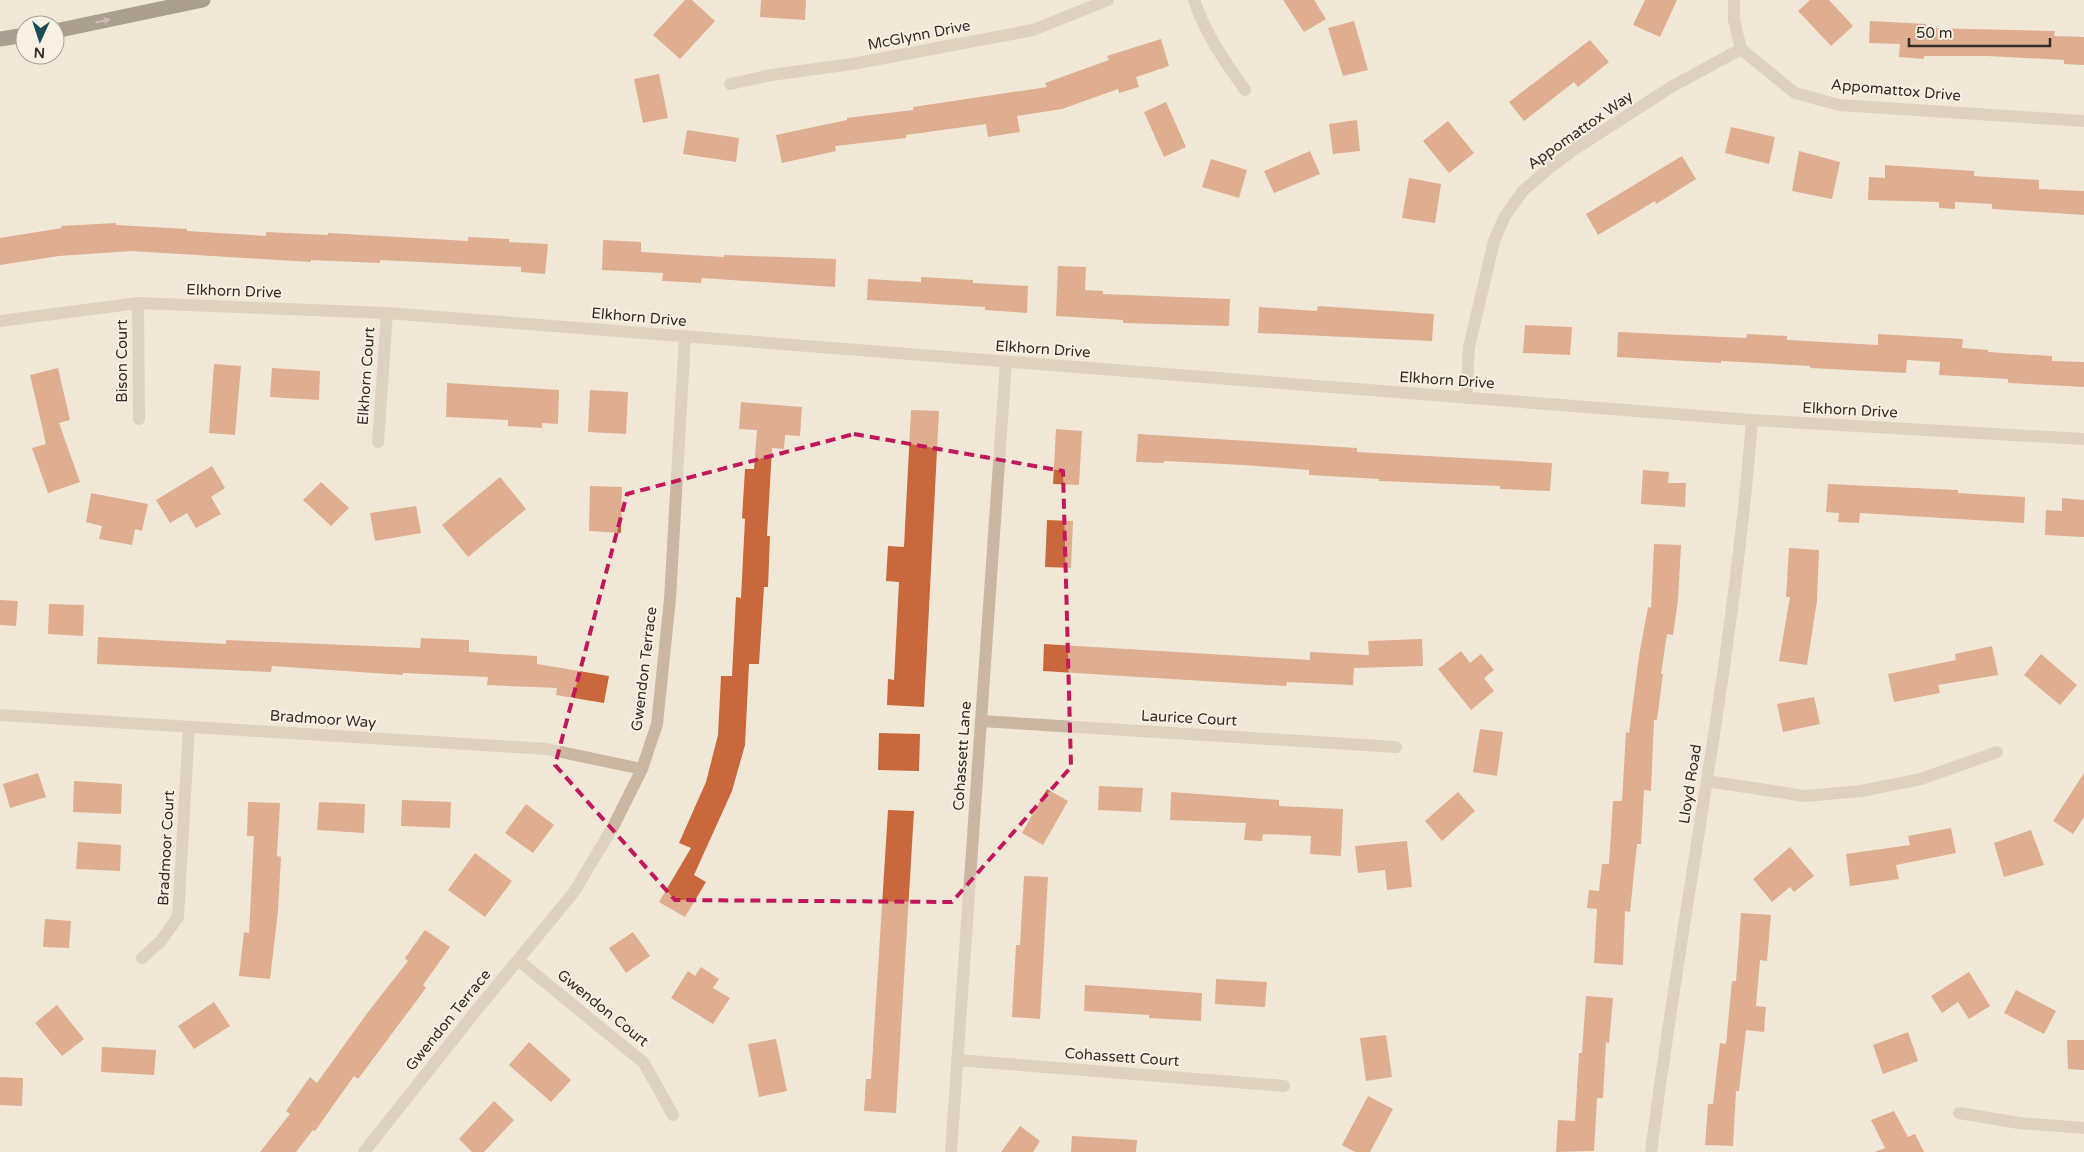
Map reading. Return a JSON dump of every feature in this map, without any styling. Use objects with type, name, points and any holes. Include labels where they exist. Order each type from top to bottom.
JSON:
[{"type":"highway","points":[[65,29],[203,0]]},
{"type":"highway","points":[[0,40],[15,38]]},
{"type":"street","name":"McGlynn Drive","points":[[730,84],[771,75],[852,64],[1034,30],[1108,0]]},
{"type":"street","points":[[1194,0],[1217,49],[1245,90]]},
{"type":"street","points":[[1734,0],[1734,20],[1741,49]]},
{"type":"street","name":"Appomattox Drive","points":[[1741,49],[1795,92],[1839,105],[2084,121]]},
{"type":"street","name":"Appomattox Way","points":[[1466,398],[1469,347],[1494,241],[1506,216],[1523,191],[1575,149],[1671,87],[1741,49]]},
{"type":"street","name":"Elkhorn Drive","points":[[0,321],[138,303],[387,313],[1752,420],[2084,439]]},
{"type":"street","name":"Bison Court","points":[[138,303],[139,419]]},
{"type":"street","name":"Elkhorn Court","points":[[378,442],[387,313]]},
{"type":"street","name":"Gwendon Terrace","points":[[364,1152],[574,892],[614,825],[642,769],[657,724],[670,599],[685,337]]},
{"type":"street","name":"Cohassett Lane","points":[[951,1152],[1006,362]]},
{"type":"street","name":"Lloyd Road","points":[[1650,1152],[1707,781],[1745,504],[1752,420]]},
{"type":"street","name":"Bradmoor Way","points":[[0,715],[547,749],[642,769]]},
{"type":"street","name":"Laurice Court","points":[[981,721],[1396,746]]},
{"type":"street","name":"Bradmoor Court","points":[[142,958],[161,941],[178,917],[189,727]]},
{"type":"street","points":[[1707,781],[1805,796],[1861,791],[1921,779],[1997,752]]},
{"type":"street","name":"Gwendon Court","points":[[518,960],[644,1063],[673,1115]]},
{"type":"street","name":"Cohassett Court","points":[[957,1060],[1284,1086]]},
{"type":"street","points":[[1959,1113],[2019,1123],[2084,1128]]},
{"type":"highlighted area","points":[[854,434],[1063,471],[1071,767],[952,902],[675,900],[555,765],[627,494]]},
{"type":"building","points":[[685,0],[692,0],[715,21],[680,59],[653,35]]},
{"type":"building","points":[[761,0],[806,0],[805,20],[760,17]]},
{"type":"building","points":[[1283,0],[1314,0],[1326,19],[1304,32]]},
{"type":"building","points":[[1645,0],[1677,0],[1660,37],[1633,25]]},
{"type":"building","points":[[1810,0],[1829,0],[1853,26],[1831,46],[1798,11]]},
{"type":"building","points":[[1354,21],[1368,70],[1343,76],[1328,28]]},
{"type":"building","points":[[1870,21],[1926,24],[1926,28],[2055,31],[2054,36],[2084,37],[2084,65],[2064,64],[2064,60],[1987,56],[1924,56],[1924,59],[1899,57],[1900,44],[1869,43]]},
{"type":"building","points":[[1161,39],[1169,66],[1136,77],[1139,87],[1119,93],[1118,89],[1062,109],[1017,116],[1020,132],[988,137],[986,124],[906,135],[906,138],[835,146],[836,151],[782,163],[776,135],[847,120],[847,118],[913,110],[913,107],[1047,87],[1045,83],[1109,60],[1107,56]]},
{"type":"building","points":[[1590,40],[1609,62],[1578,87],[1574,82],[1524,121],[1509,102]]},
{"type":"building","points":[[659,74],[668,118],[643,123],[634,79]]},
{"type":"building","points":[[1166,102],[1186,147],[1164,157],[1144,112]]},
{"type":"building","points":[[1357,120],[1360,151],[1333,154],[1329,124]]},
{"type":"building","points":[[1448,121],[1474,153],[1449,173],[1423,141]]},
{"type":"building","points":[[1731,127],[1775,137],[1769,164],[1725,153]]},
{"type":"building","points":[[687,130],[739,138],[736,162],[683,154]]},
{"type":"building","points":[[1310,151],[1320,174],[1274,193],[1264,171]]},
{"type":"building","points":[[1799,151],[1840,162],[1832,199],[1792,191]]},
{"type":"building","points":[[1682,156],[1696,179],[1656,204],[1655,201],[1598,235],[1586,214]]},
{"type":"building","points":[[1211,159],[1247,170],[1239,198],[1202,187]]},
{"type":"building","points":[[1885,165],[1974,171],[1974,176],[2039,180],[2039,189],[2084,191],[2084,215],[1992,209],[1992,204],[1955,202],[1955,209],[1939,208],[1939,202],[1868,200],[1869,177],[1885,178]]},
{"type":"building","points":[[1409,178],[1441,184],[1435,223],[1402,218]]},
{"type":"building","points":[[116,223],[116,225],[266,236],[266,232],[328,235],[328,233],[468,241],[468,237],[509,239],[509,242],[548,244],[545,274],[521,272],[521,267],[380,260],[380,263],[311,260],[311,262],[131,251],[59,256],[0,265],[0,238],[62,228],[61,226]]},
{"type":"building","points":[[603,240],[641,242],[641,252],[724,257],[724,255],[836,259],[835,287],[702,278],[701,283],[662,281],[663,273],[602,270]]},
{"type":"building","points":[[1058,266],[1086,267],[1085,290],[1103,291],[1103,294],[1230,299],[1229,326],[1123,323],[1123,320],[1056,316]]},
{"type":"building","points":[[921,277],[973,280],[973,283],[1028,286],[1027,313],[985,310],[985,307],[867,300],[868,279],[921,282]]},
{"type":"building","points":[[1318,306],[1434,314],[1432,341],[1258,333],[1259,307],[1317,311]]},
{"type":"building","points":[[1525,325],[1572,327],[1570,355],[1523,353]]},
{"type":"building","points":[[1618,332],[1746,338],[1747,334],[1787,336],[1787,340],[1878,345],[1878,334],[1963,339],[1962,348],[1988,350],[1988,352],[2052,356],[2052,361],[2084,362],[2084,387],[2008,383],[2008,379],[1939,375],[1940,362],[1907,360],[1906,373],[1721,361],[1721,363],[1617,357]]},
{"type":"building","points":[[214,364],[241,366],[235,435],[209,433]]},
{"type":"building","points":[[58,368],[70,420],[59,423],[80,482],[48,493],[32,448],[46,444],[30,375]]},
{"type":"building","points":[[272,368],[320,371],[319,400],[270,397]]},
{"type":"building","points":[[447,383],[559,390],[558,424],[542,423],[542,428],[508,426],[508,420],[446,417]]},
{"type":"building","points":[[590,390],[628,392],[626,434],[588,432]]},
{"type":"building","points":[[741,402],[802,407],[800,436],[785,435],[784,449],[772,448],[767,536],[770,536],[768,587],[764,587],[759,664],[749,664],[745,745],[732,791],[694,875],[706,882],[685,917],[659,902],[691,848],[679,843],[706,782],[718,735],[721,676],[732,676],[736,597],[741,598],[745,519],[742,518],[745,469],[754,469],[757,430],[739,429]]},
{"type":"building","points":[[911,410],[939,411],[924,707],[887,705],[888,679],[894,680],[899,582],[886,581],[888,546],[904,547]]},
{"type":"building","points":[[1056,429],[1082,431],[1079,485],[1053,484]]},
{"type":"building","points":[[1138,434],[1357,448],[1357,452],[1552,463],[1550,491],[1500,489],[1500,486],[1379,481],[1379,479],[1309,475],[1309,470],[1244,465],[1164,461],[1164,463],[1136,462]]},
{"type":"building","points":[[212,466],[225,488],[211,497],[221,514],[196,528],[187,513],[170,523],[156,500]]},
{"type":"building","points":[[1643,470],[1669,472],[1668,483],[1686,483],[1685,507],[1641,504]]},
{"type":"building","points":[[500,477],[526,509],[468,557],[442,525]]},
{"type":"building","points":[[321,482],[349,508],[331,526],[303,500]]},
{"type":"building","points":[[1828,484],[1958,490],[1958,493],[2025,497],[2024,523],[1860,513],[1859,523],[1838,522],[1839,513],[1826,512]]},
{"type":"building","points":[[590,486],[622,487],[621,533],[589,531]]},
{"type":"building","points":[[91,493],[148,504],[142,531],[135,529],[132,545],[99,539],[102,526],[86,522]]},
{"type":"building","points":[[2062,498],[2084,500],[2084,537],[2045,535],[2046,510],[2062,511]]},
{"type":"building","points":[[416,506],[421,533],[375,541],[370,513]]},
{"type":"building","points":[[1047,520],[1073,521],[1071,568],[1045,567]]},
{"type":"building","points":[[1654,544],[1681,545],[1678,600],[1673,635],[1667,634],[1657,720],[1654,720],[1651,791],[1644,790],[1641,844],[1637,844],[1630,912],[1625,911],[1623,965],[1594,963],[1597,909],[1587,908],[1589,890],[1599,891],[1602,864],[1609,864],[1613,801],[1622,801],[1626,732],[1629,733],[1639,656],[1648,607],[1651,608]]},
{"type":"building","points":[[1789,548],[1819,550],[1817,601],[1807,665],[1779,661],[1790,597],[1786,597]]},
{"type":"building","points":[[0,600],[18,601],[16,626],[0,625]]},
{"type":"building","points":[[49,604],[84,605],[83,636],[48,634]]},
{"type":"building","points":[[98,637],[226,644],[226,640],[420,648],[421,638],[469,640],[469,652],[537,656],[537,664],[609,676],[604,703],[556,695],[557,688],[487,685],[488,677],[403,673],[403,675],[272,666],[271,672],[97,664]]},
{"type":"building","points":[[1422,639],[1423,666],[1354,668],[1353,685],[1287,682],[1286,686],[1043,671],[1044,644],[1310,660],[1310,652],[1369,655],[1368,641]]},
{"type":"building","points":[[1992,646],[1998,675],[1938,685],[1940,693],[1894,702],[1888,674],[1956,660],[1955,654]]},
{"type":"building","points":[[1461,651],[1470,663],[1481,654],[1494,670],[1484,678],[1494,691],[1471,710],[1438,669]]},
{"type":"building","points":[[2041,654],[2077,685],[2060,705],[2024,675]]},
{"type":"building","points":[[1814,697],[1820,724],[1783,732],[1777,704]]},
{"type":"building","points":[[1480,729],[1503,732],[1497,776],[1473,772]]},
{"type":"building","points":[[879,733],[920,734],[919,771],[878,770]]},
{"type":"building","points":[[38,773],[46,797],[10,808],[3,784]]},
{"type":"building","points":[[2084,773],[2084,817],[2073,834],[2053,821]]},
{"type":"building","points":[[74,781],[122,784],[121,814],[73,812]]},
{"type":"building","points":[[1099,786],[1143,788],[1141,812],[1098,810]]},
{"type":"building","points":[[1047,789],[1068,801],[1043,845],[1022,833]]},
{"type":"building","points":[[1171,792],[1279,800],[1279,806],[1343,809],[1341,856],[1310,854],[1311,836],[1263,834],[1262,841],[1244,840],[1246,823],[1170,820]]},
{"type":"building","points":[[1458,792],[1475,811],[1442,841],[1425,821]]},
{"type":"building","points":[[402,800],[451,802],[450,828],[401,826]]},
{"type":"building","points":[[248,802],[280,803],[277,856],[281,857],[278,911],[270,979],[239,976],[244,932],[249,933],[254,836],[247,836]]},
{"type":"building","points":[[319,802],[365,804],[364,833],[317,830]]},
{"type":"building","points":[[526,804],[554,825],[533,853],[505,833]]},
{"type":"building","points":[[888,810],[914,811],[896,1113],[864,1111],[866,1079],[871,1079]]},
{"type":"building","points":[[1951,828],[1956,853],[1896,865],[1899,879],[1850,886],[1846,854],[1910,845],[1908,836]]},
{"type":"building","points":[[2031,830],[2044,865],[2004,877],[1994,843]]},
{"type":"building","points":[[1407,841],[1412,887],[1387,890],[1385,870],[1358,873],[1355,846]]},
{"type":"building","points":[[78,842],[121,845],[120,871],[76,869]]},
{"type":"building","points":[[1790,847],[1814,876],[1794,892],[1790,887],[1772,902],[1753,879]]},
{"type":"building","points":[[475,853],[512,881],[485,917],[448,890]]},
{"type":"building","points":[[1024,876],[1048,877],[1040,1019],[1012,1017],[1016,945],[1020,945]]},
{"type":"building","points":[[1741,913],[1771,915],[1767,961],[1760,960],[1756,1006],[1766,1007],[1764,1032],[1746,1030],[1739,1091],[1736,1091],[1733,1146],[1705,1145],[1708,1104],[1713,1104],[1720,1043],[1726,1044],[1732,981],[1736,981]]},
{"type":"building","points":[[45,919],[71,921],[69,948],[43,947]]},
{"type":"building","points":[[425,930],[450,947],[423,985],[426,988],[358,1079],[354,1076],[315,1131],[313,1130],[296,1152],[260,1152],[290,1114],[286,1111],[310,1077],[317,1083],[368,1012],[408,961],[405,958]]},
{"type":"building","points":[[633,932],[650,956],[626,973],[609,948]]},
{"type":"building","points":[[701,967],[719,979],[713,988],[730,998],[713,1024],[671,998],[688,971],[695,976]]},
{"type":"building","points":[[1969,972],[1990,1006],[1969,1019],[1958,1002],[1942,1013],[1931,996]]},
{"type":"building","points":[[1216,979],[1267,982],[1265,1007],[1215,1004]]},
{"type":"building","points":[[1085,985],[1202,993],[1201,1021],[1149,1018],[1149,1015],[1084,1011]]},
{"type":"building","points":[[2016,990],[2056,1011],[2044,1034],[2004,1013]]},
{"type":"building","points":[[1586,996],[1613,998],[1609,1043],[1606,1042],[1603,1098],[1597,1098],[1594,1151],[1556,1152],[1558,1120],[1575,1121],[1579,1053],[1582,1053]]},
{"type":"building","points":[[214,1002],[230,1026],[194,1049],[178,1026]]},
{"type":"building","points":[[57,1005],[84,1039],[62,1056],[35,1023]]},
{"type":"building","points":[[1908,1032],[1918,1061],[1883,1074],[1873,1045]]},
{"type":"building","points":[[1386,1035],[1392,1077],[1366,1081],[1360,1038]]},
{"type":"building","points":[[776,1039],[787,1091],[759,1097],[748,1044]]},
{"type":"building","points":[[2067,1040],[2084,1040],[2084,1070],[2068,1069]]},
{"type":"building","points":[[529,1042],[571,1080],[551,1102],[509,1065]]},
{"type":"building","points":[[102,1047],[156,1050],[154,1075],[101,1072]]},
{"type":"building","points":[[0,1077],[23,1078],[22,1106],[0,1105]]},
{"type":"building","points":[[1368,1096],[1393,1109],[1370,1152],[1355,1152],[1342,1145]]},
{"type":"building","points":[[494,1101],[514,1120],[484,1152],[472,1152],[459,1139]]},
{"type":"building","points":[[1894,1111],[1908,1137],[1915,1134],[1924,1152],[1875,1152],[1885,1148],[1871,1120]]},
{"type":"building","points":[[1020,1126],[1040,1141],[1033,1152],[1001,1152]]},
{"type":"building","points":[[1072,1136],[1137,1140],[1136,1152],[1071,1152]]}]
